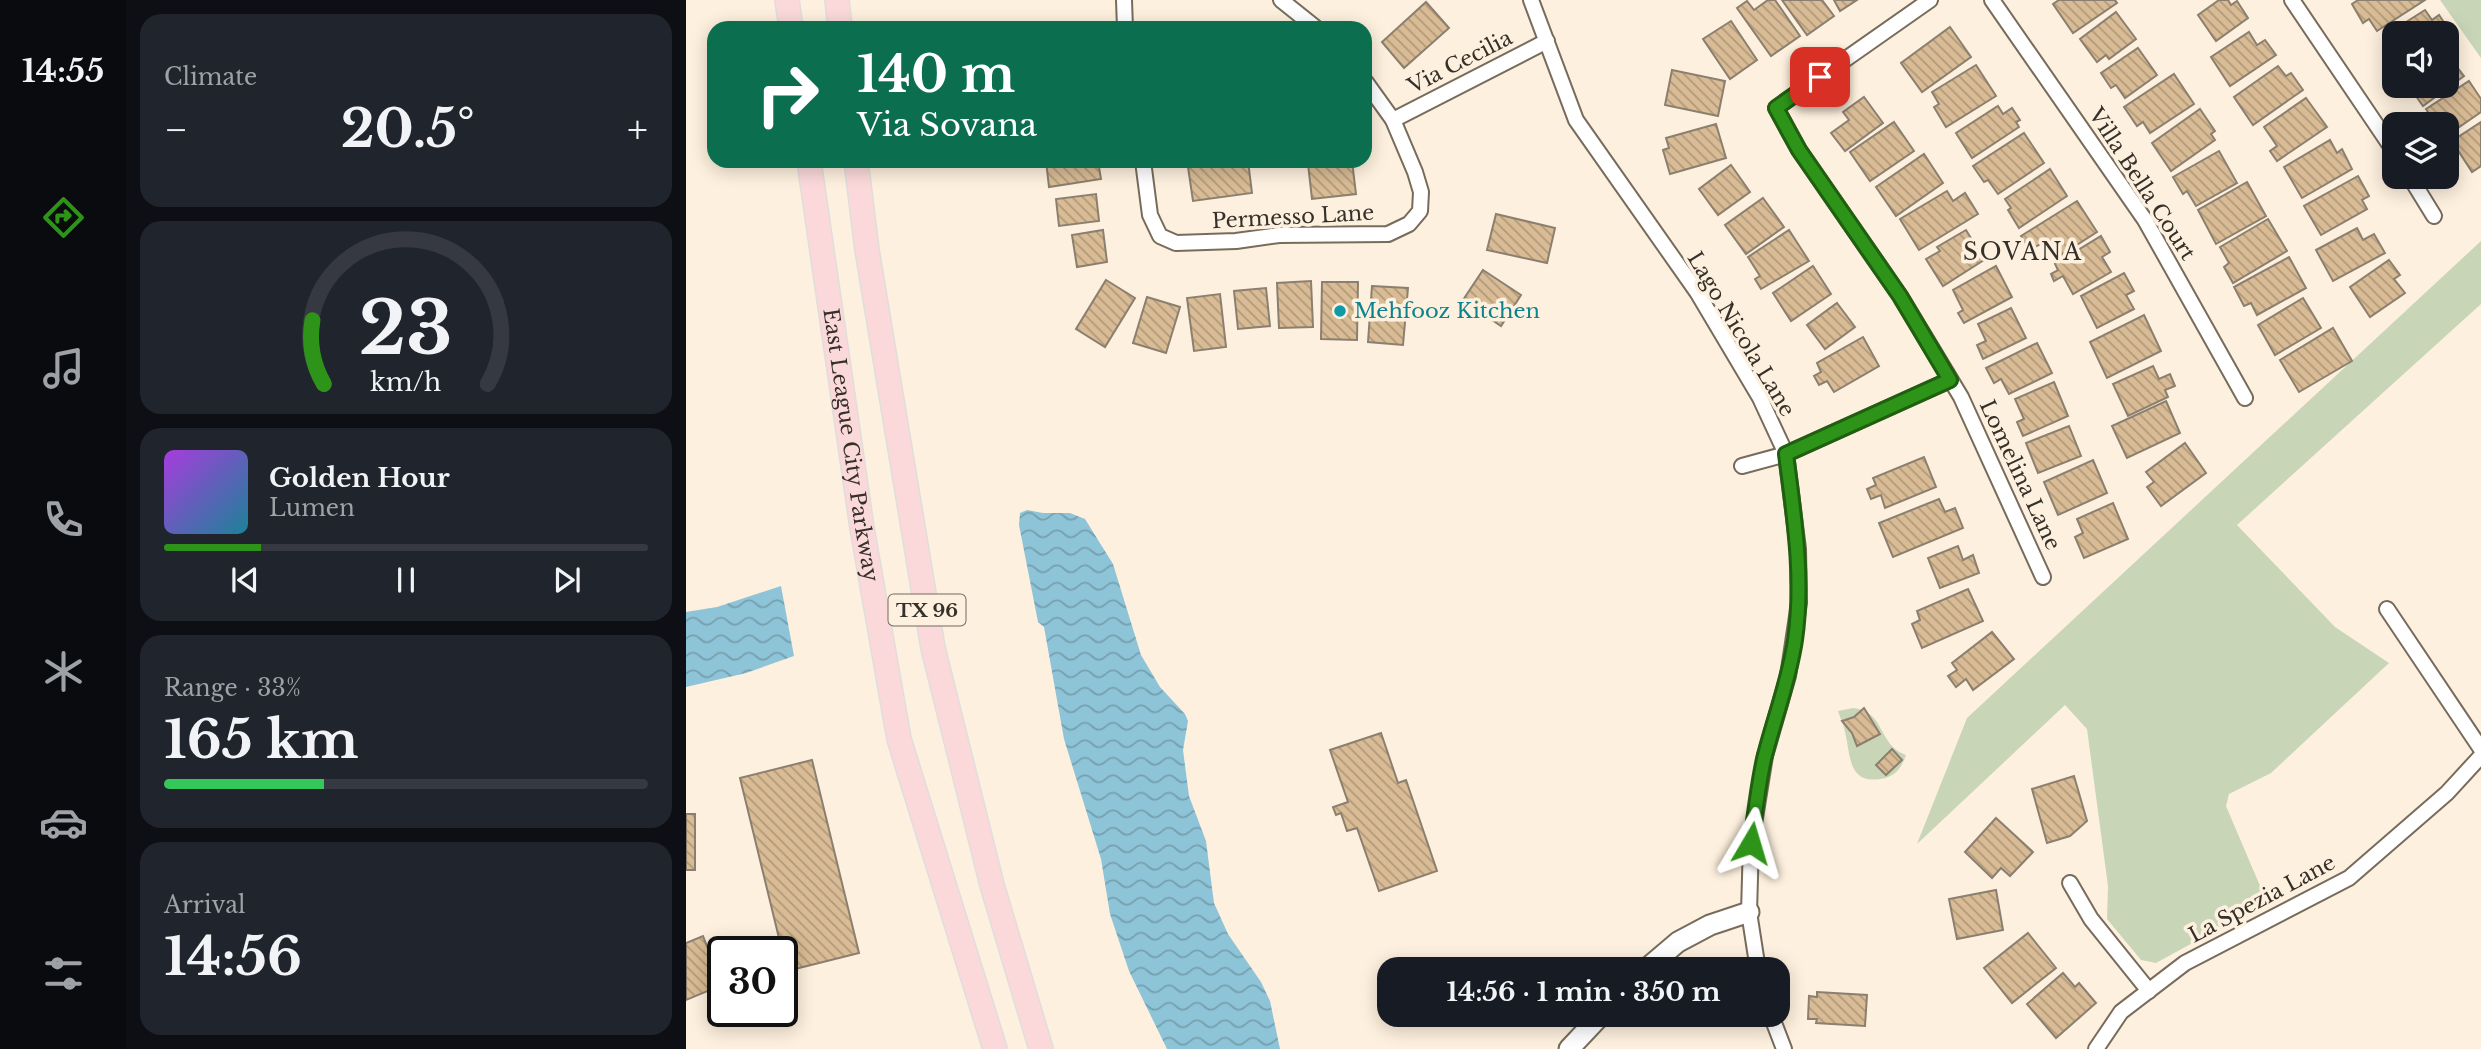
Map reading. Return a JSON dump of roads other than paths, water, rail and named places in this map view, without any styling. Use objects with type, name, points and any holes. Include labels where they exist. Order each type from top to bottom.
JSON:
[{"type":"main road","points":[[787,0],[790,21]]},
{"type":"main road","points":[[837,0],[839,21]]},
{"type":"main road","name":"East League City Parkway","points":[[810,168],[862,528],[900,739],[995,1049]]},
{"type":"main road","name":"TX 96","points":[[857,168],[867,250],[933,648],[992,884],[1041,1049]]},
{"type":"street","points":[[1124,0],[1125,21]]},
{"type":"street","points":[[1281,0],[1307,21]]},
{"type":"street","name":"Lago Nicola Lane","points":[[1531,0],[1576,120],[1697,292],[1760,398],[1786,454],[1798,549],[1799,603],[1788,676],[1758,788],[1751,843],[1749,912],[1756,957]]},
{"type":"street","name":"Lomelina Lane","points":[[1930,0],[1776,108],[1799,150],[1900,296],[1961,397],[2043,577]]},
{"type":"street","name":"Villa Bella Court","points":[[1992,0],[2145,220],[2245,398]]},
{"type":"street","points":[[2292,0],[2382,132]]},
{"type":"street","name":"Via Cecilia","points":[[1393,120],[1547,41]]},
{"type":"street","points":[[1372,90],[1393,120]]},
{"type":"street","name":"Permesso Lane","points":[[1144,168],[1150,215],[1160,236],[1176,243],[1236,241],[1279,235],[1388,234],[1409,224],[1420,211],[1421,192],[1393,120]]},
{"type":"street","points":[[2417,189],[2434,216]]},
{"type":"street","points":[[1742,466],[1786,454],[1950,380]]},
{"type":"street","points":[[2387,609],[2481,749]]},
{"type":"street","name":"La Spezia Lane","points":[[2096,1049],[2121,1012],[2185,963],[2349,878],[2447,793],[2481,756]]},
{"type":"street","points":[[2070,883],[2091,919],[2149,991]]},
{"type":"street","points":[[1660,957],[1678,942],[1710,925],[1749,912]]},
{"type":"street","points":[[1569,1049],[1590,1027]]},
{"type":"street","points":[[1776,1027],[1784,1049]]},
{"type":"water","points":[[1027,510],[1070,513],[1085,519],[1113,564],[1141,655],[1160,687],[1185,714],[1188,721],[1183,750],[1189,796],[1206,841],[1214,903],[1228,934],[1261,982],[1270,1001],[1280,1049],[1167,1049],[1129,971],[1110,914],[1101,859],[1064,739],[1044,627],[1038,622],[1019,525],[1020,513]]},
{"type":"water","points":[[781,586],[794,656],[746,673],[686,687],[686,612],[717,607]]},
{"type":"place","name":"Mehfooz Kitchen","points":[[1340,311]]},
{"type":"district","name":"SOVANA","points":[[2023,252]]}]
